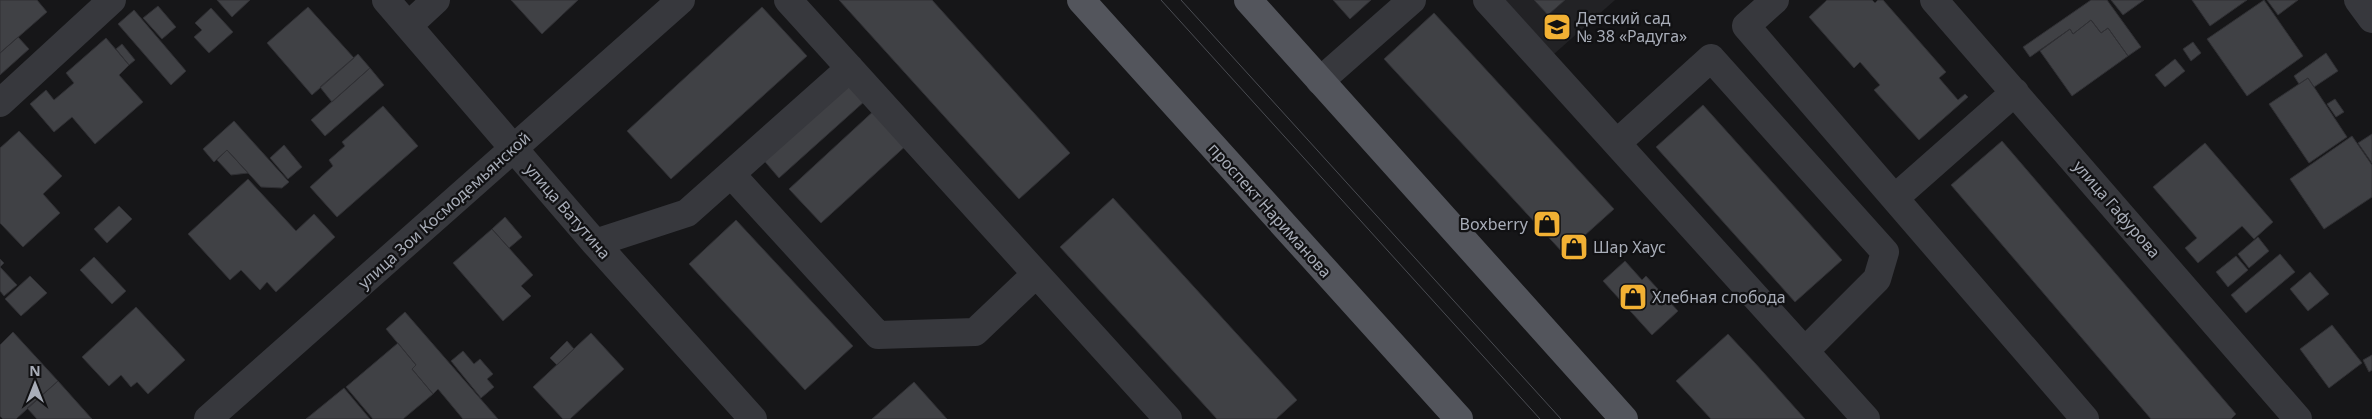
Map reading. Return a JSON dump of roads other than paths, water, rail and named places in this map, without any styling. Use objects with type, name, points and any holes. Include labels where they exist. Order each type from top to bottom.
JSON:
[{"type":"main road","name":"проспект Нариманова","points":[[1081,0],[1456,418]]},
{"type":"main road","points":[[1248,0],[1624,419]]},
{"type":"street","name":"улица Ватутина","points":[[386,0],[513,149],[753,419]]},
{"type":"street","points":[[409,25],[436,0]]},
{"type":"street","name":"улица Зои Космодемьянской","points":[[208,419],[680,0]]},
{"type":"street","points":[[788,0],[1168,419]]},
{"type":"street","points":[[1320,81],[1412,0]]},
{"type":"street","points":[[1486,0],[1866,419]]},
{"type":"street","points":[[1775,0],[1746,26],[1896,197],[2085,419]]},
{"type":"street","name":"улица Гафурова","points":[[1934,0],[2298,419]]},
{"type":"street","points":[[2358,0],[2372,19]]},
{"type":"street","points":[[0,103],[106,2]]},
{"type":"street","points":[[1617,143],[1711,58],[1885,252],[1877,279],[1805,351]]},
{"type":"street","points":[[596,243],[687,213],[850,68]]},
{"type":"street","points":[[1896,197],[2015,92]]},
{"type":"street","points":[[731,174],[878,335],[975,332],[1036,274]]},
{"type":"tram line","points":[[1161,0],[1540,419]]},
{"type":"tram line","points":[[1181,0],[1561,419]]},
{"type":"place","name":"Детский сад № 38 «Радуга»","points":[[1557,27]]},
{"type":"place","name":"Boxberry","points":[[1547,224]]},
{"type":"place","name":"Шар Хаус","points":[[1574,247]]},
{"type":"place","name":"Хлебная слобода","points":[[1633,297]]}]
